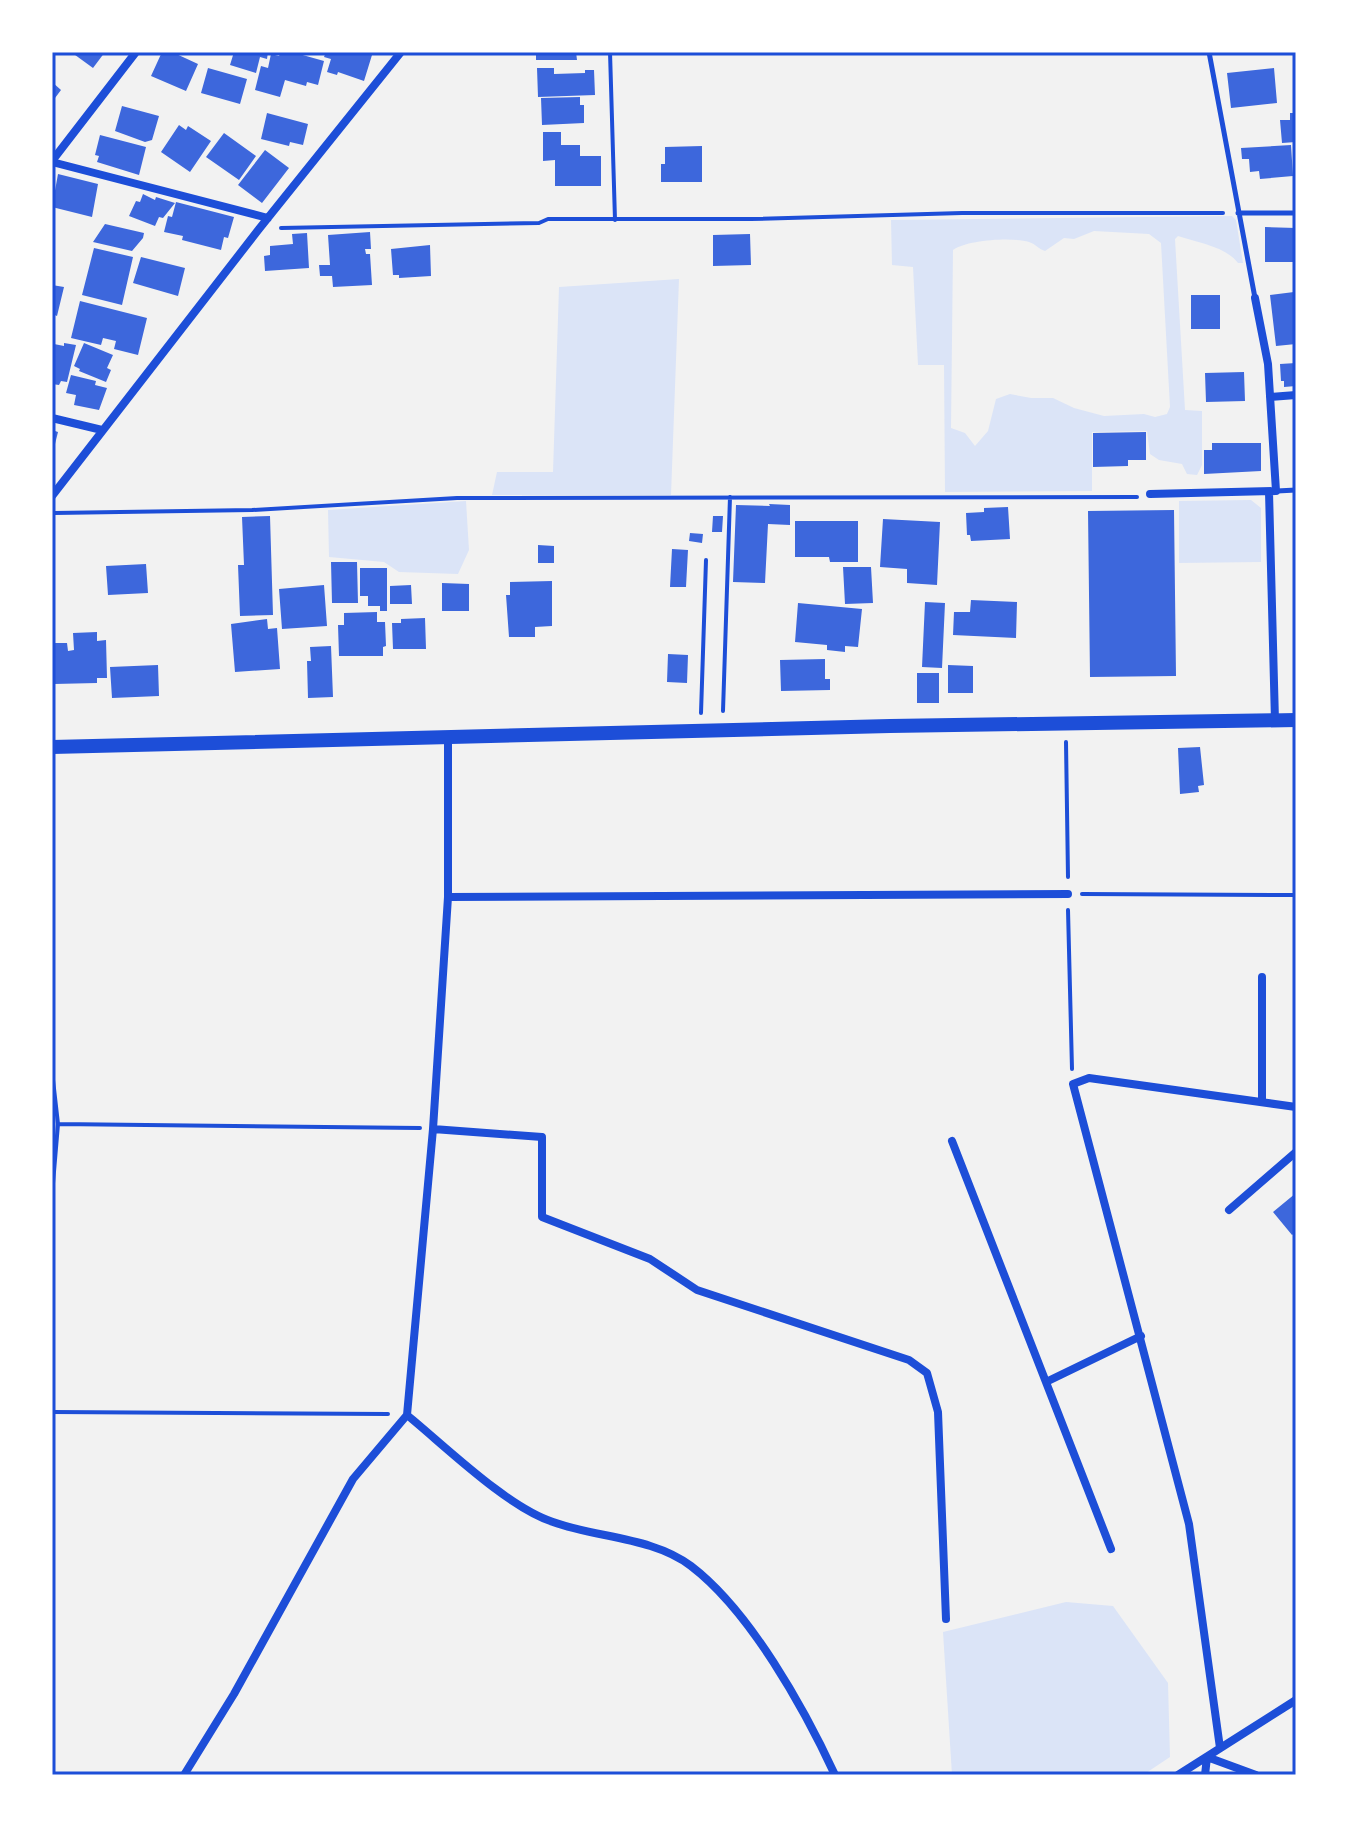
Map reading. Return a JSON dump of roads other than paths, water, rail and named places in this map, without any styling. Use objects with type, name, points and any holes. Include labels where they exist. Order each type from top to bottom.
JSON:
[{"type":"main road","points":[[52,747],[1296,720]]},
{"type":"street","points":[[136,52],[52,161],[268,218]]},
{"type":"street","points":[[52,496],[401,52]]},
{"type":"street","points":[[1255,298],[1268,364],[1270,397],[1275,721]]},
{"type":"street","points":[[1270,397],[1296,395]]},
{"type":"street","points":[[52,418],[102,430]]},
{"type":"street","points":[[1150,494],[1272,491]]},
{"type":"street","points":[[184,1775],[234,1694],[353,1479],[407,1415],[433,1129],[448,897],[448,737]]},
{"type":"street","points":[[448,897],[1068,894]]},
{"type":"street","points":[[1262,977],[1262,1100]]},
{"type":"street","points":[[1220,1748],[1189,1524],[1073,1084],[1089,1078],[1296,1107]]},
{"type":"street","points":[[433,1129],[542,1137],[542,1217],[650,1259],[697,1290],[909,1360],[927,1373],[938,1412],[946,1619]]},
{"type":"street","points":[[952,1141],[1111,1549]]},
{"type":"street","points":[[1229,1210],[1296,1152]]},
{"type":"street","points":[[1046,1382],[1141,1336]]},
{"type":"street","points":[[407,1415],[516,1503],[551,1522],[623,1539],[690,1565],[722,1594],[785,1681],[835,1775]]},
{"type":"street","points":[[1178,1775],[1296,1700]]},
{"type":"street","points":[[1205,1775],[1207,1757]]},
{"type":"street","points":[[1207,1757],[1256,1775]]},
{"type":"lane","points":[[1209,52],[1255,298]]},
{"type":"lane","points":[[1238,213],[1296,213]]},
{"type":"lane","points":[[1272,491],[1296,490]]}]
